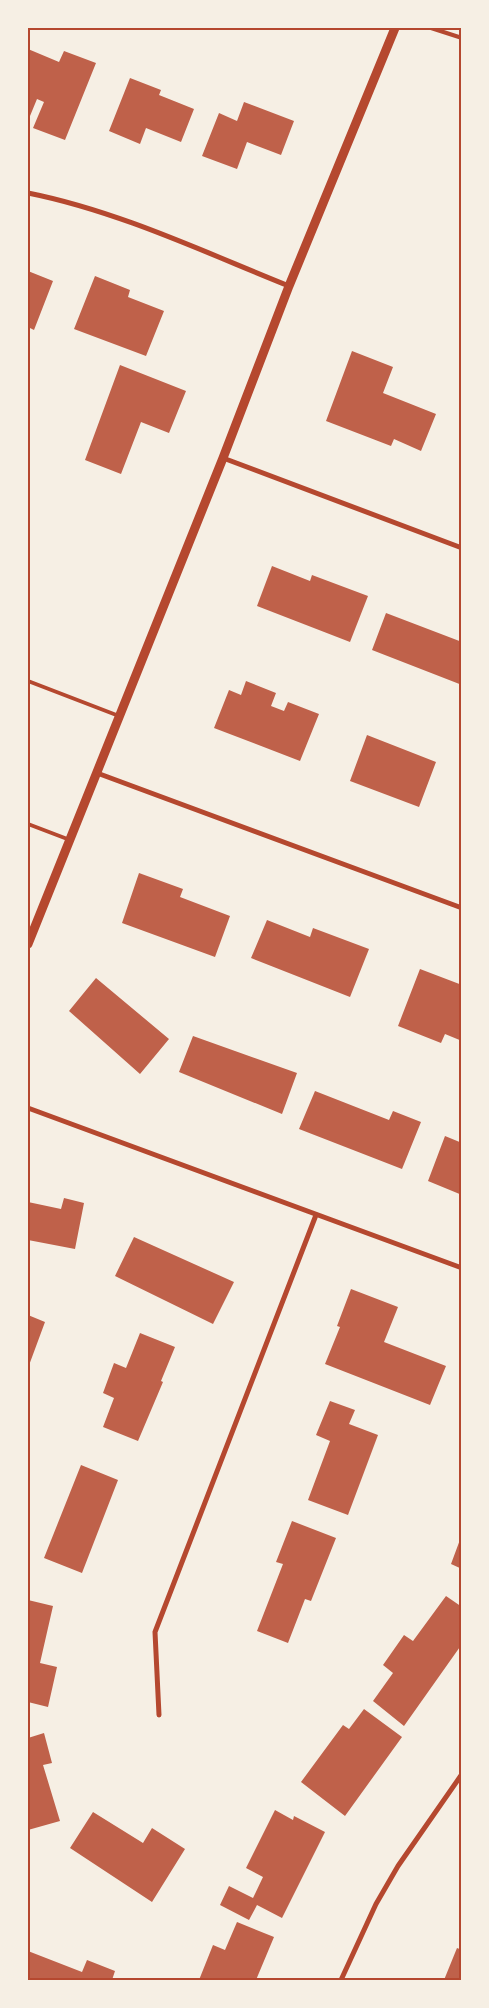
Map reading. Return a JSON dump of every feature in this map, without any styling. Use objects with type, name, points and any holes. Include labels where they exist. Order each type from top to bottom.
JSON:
[{"type":"street","points":[[28,944],[224,458],[289,286],[395,28]]},
{"type":"street","points":[[28,193],[61,200],[132,223],[289,286]]},
{"type":"street","points":[[224,458],[462,548]]},
{"type":"street","points":[[97,773],[462,908]]},
{"type":"street","points":[[28,1108],[462,1268]]},
{"type":"street","points":[[159,1715],[155,1632],[316,1215]]},
{"type":"street","points":[[341,1980],[376,1904],[398,1866],[462,1774]]},
{"type":"lane","points":[[431,28],[462,38]]},
{"type":"lane","points":[[28,681],[120,716]]},
{"type":"lane","points":[[28,824],[70,840]]},
{"type":"building","points":[[28,49],[59,62],[64,51],[96,63],[65,140],[33,128],[44,102],[37,99],[30,116],[28,115]]},
{"type":"building","points":[[130,78],[161,90],[159,95],[194,109],[181,142],[146,128],[140,144],[109,131]]},
{"type":"building","points":[[244,102],[294,121],[281,155],[247,142],[237,169],[202,156],[219,113],[237,121]]},
{"type":"building","points":[[28,271],[53,281],[34,330],[28,327]]},
{"type":"building","points":[[95,276],[130,290],[128,297],[164,311],[146,356],[74,329]]},
{"type":"building","points":[[352,351],[393,367],[383,393],[436,414],[421,451],[394,439],[391,446],[326,421]]},
{"type":"building","points":[[120,365],[186,391],[169,433],[141,422],[121,474],[85,460]]},
{"type":"building","points":[[272,566],[310,581],[312,575],[368,596],[350,642],[257,606]]},
{"type":"building","points":[[386,613],[462,642],[462,685],[372,650]]},
{"type":"building","points":[[246,681],[276,693],[271,706],[284,711],[288,702],[319,714],[300,761],[214,728],[229,690],[241,695]]},
{"type":"building","points":[[367,735],[436,762],[419,807],[350,781]]},
{"type":"building","points":[[139,873],[183,889],[180,897],[230,916],[215,957],[122,923]]},
{"type":"building","points":[[267,920],[310,937],[313,928],[369,949],[350,997],[251,958]]},
{"type":"building","points":[[420,969],[462,985],[462,1041],[445,1034],[441,1043],[398,1026]]},
{"type":"building","points":[[96,978],[169,1039],[140,1074],[69,1011]]},
{"type":"building","points":[[193,1036],[297,1073],[282,1114],[179,1072]]},
{"type":"building","points":[[315,1091],[389,1120],[393,1111],[421,1122],[402,1169],[299,1129]]},
{"type":"building","points":[[445,1136],[462,1143],[462,1195],[428,1181]]},
{"type":"building","points":[[64,1198],[84,1203],[75,1249],[28,1240],[28,1202],[61,1209]]},
{"type":"building","points":[[134,1237],[234,1282],[213,1324],[115,1276]]},
{"type":"building","points":[[351,1289],[398,1307],[384,1342],[446,1366],[430,1405],[325,1364],[340,1327],[337,1326]]},
{"type":"building","points":[[28,1315],[45,1322],[28,1368]]},
{"type":"building","points":[[140,1333],[175,1347],[161,1381],[163,1382],[138,1441],[103,1427],[114,1398],[103,1393],[114,1363],[126,1368]]},
{"type":"building","points":[[330,1401],[355,1410],[349,1424],[378,1435],[348,1515],[308,1500],[330,1441],[316,1435]]},
{"type":"building","points":[[81,1465],[118,1480],[82,1573],[44,1558]]},
{"type":"building","points":[[292,1521],[336,1538],[311,1601],[305,1599],[288,1643],[257,1631],[283,1564],[276,1562]]},
{"type":"building","points":[[462,1537],[462,1569],[451,1564]]},
{"type":"building","points":[[446,1596],[462,1607],[462,1644],[404,1726],[373,1701],[393,1673],[383,1665],[404,1635],[413,1641]]},
{"type":"building","points":[[28,1600],[53,1606],[40,1663],[57,1667],[48,1707],[28,1702]]},
{"type":"building","points":[[364,1709],[402,1737],[345,1816],[301,1782],[343,1725],[349,1729]]},
{"type":"building","points":[[44,1733],[52,1763],[43,1765],[60,1821],[28,1830],[28,1738]]},
{"type":"building","points":[[275,1810],[293,1820],[294,1816],[325,1832],[282,1918],[257,1905],[249,1920],[220,1905],[229,1886],[253,1898],[263,1877],[246,1868]]},
{"type":"building","points":[[93,1812],[143,1843],[152,1828],[185,1849],[152,1902],[70,1848]]},
{"type":"building","points":[[237,1922],[274,1937],[256,1980],[199,1980],[213,1945],[225,1950]]},
{"type":"building","points":[[457,1948],[462,1950],[462,1980],[444,1980]]},
{"type":"building","points":[[28,1951],[82,1972],[87,1960],[115,1971],[112,1980],[28,1980]]}]
